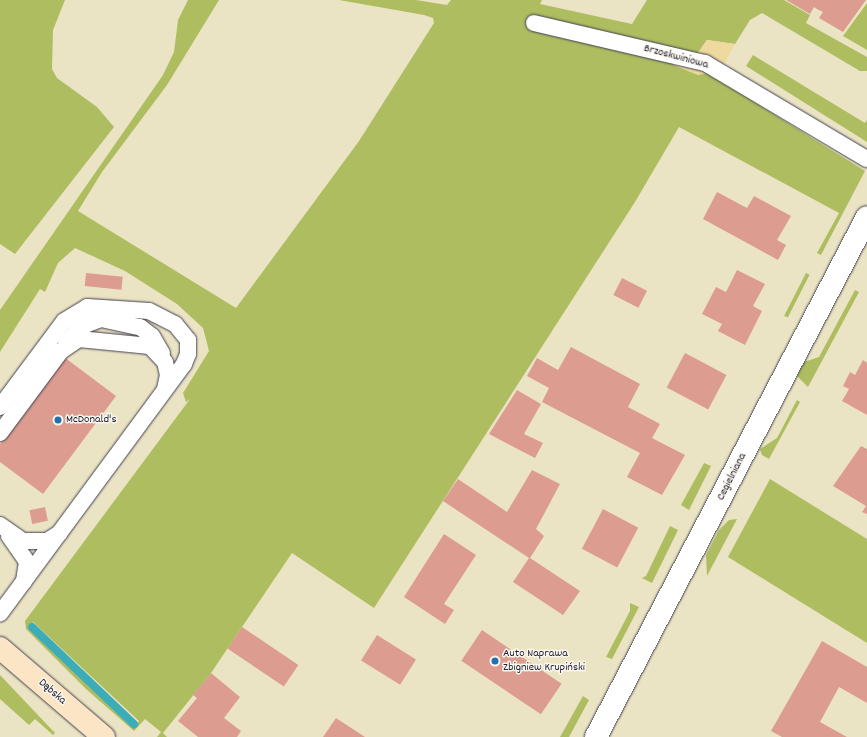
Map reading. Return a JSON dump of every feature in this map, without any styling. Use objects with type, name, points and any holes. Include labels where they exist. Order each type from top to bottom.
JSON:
[{"type":"street","name":"Cegielniana","points":[[596,737],[867,216]]},
{"type":"street","name":"Dąbska","points":[[0,648],[104,737]]},
{"type":"lane","name":"Brzoskwiniowa","points":[[534,23],[705,64],[867,159]]},
{"type":"lane","points":[[0,407],[64,321],[74,312],[94,305],[149,311],[183,332],[188,343],[188,356],[162,394],[66,527],[0,614]]},
{"type":"lane","points":[[0,433],[61,350],[83,338],[150,346],[166,362],[168,380],[162,394]]},
{"type":"lane","points":[[1,527],[23,542],[35,543],[56,536],[66,527]]},
{"type":"lane","points":[[1,527],[27,562],[22,585]]},
{"type":"green space","points":[[0,0],[65,0],[53,30],[52,69],[57,78],[97,107],[114,127],[15,254],[0,244]]},
{"type":"green space","points":[[188,0],[219,0],[167,85],[102,172],[78,211],[236,308],[359,141],[434,23],[433,18],[424,15],[339,0],[416,0],[447,5],[451,0],[542,0],[540,4],[632,24],[647,0],[784,0],[810,15],[806,23],[867,57],[867,71],[860,71],[762,13],[750,20],[735,44],[707,40],[697,54],[709,74],[865,171],[821,255],[817,253],[839,213],[679,127],[635,202],[374,608],[292,553],[211,673],[163,733],[167,737],[157,737],[161,732],[145,719],[134,731],[86,689],[26,629],[25,621],[190,399],[186,402],[183,393],[209,351],[203,328],[177,304],[125,271],[75,248],[58,263],[45,292],[40,289],[0,352],[0,310],[163,75],[174,52],[178,20]],"holes":[[[33,622],[139,721],[134,728],[28,627]]]},
{"type":"green space","points":[[867,3],[867,50],[843,36]]},
{"type":"green space","points":[[753,55],[865,123],[867,120],[867,142],[746,66]]},
{"type":"green space","points":[[806,273],[810,275],[788,318],[784,316]]},
{"type":"green space","points":[[855,290],[859,292],[808,387],[797,376],[804,362],[819,357]]},
{"type":"green space","points":[[797,400],[800,402],[769,459],[762,455],[760,449],[777,438]]},
{"type":"green space","points":[[704,463],[711,466],[689,510],[681,505]]},
{"type":"green space","points":[[770,479],[867,539],[867,643],[728,557]]},
{"type":"green space","points":[[737,519],[707,576],[706,555],[719,530],[729,520]]},
{"type":"green space","points":[[670,526],[678,530],[652,583],[642,578],[646,576]]},
{"type":"green space","points":[[630,603],[639,607],[612,659],[606,657],[630,611]]},
{"type":"green space","points":[[0,675],[55,733],[53,735],[35,719],[29,725],[0,699]]},
{"type":"green space","points":[[583,696],[589,700],[569,737],[560,737]]},
{"type":"sand","points":[[707,40],[735,44],[720,71],[698,75],[673,65],[675,59],[697,54]]},
{"type":"building","points":[[786,0],[866,0],[843,32],[819,18],[823,12],[814,7],[810,14]]},
{"type":"building","points":[[717,192],[747,208],[754,196],[791,216],[777,240],[786,245],[778,260],[703,219]]},
{"type":"building","points":[[737,270],[765,284],[753,306],[762,311],[745,345],[718,331],[722,324],[702,314],[716,287],[726,292]]},
{"type":"building","points":[[86,273],[123,277],[121,290],[85,286]]},
{"type":"building","points":[[622,278],[647,291],[638,308],[613,295]]},
{"type":"building","points":[[571,347],[640,384],[628,407],[660,424],[652,438],[685,455],[662,495],[627,477],[640,453],[542,402],[549,388],[527,376],[537,358],[558,370]]},
{"type":"building","points":[[685,353],[726,375],[708,410],[667,387]]},
{"type":"building","name":"McDonald's","points":[[64,357],[116,396],[43,494],[0,462],[0,444]]},
{"type":"building","points":[[863,360],[867,363],[867,415],[842,401],[849,389],[843,386],[850,372],[855,375]]},
{"type":"building","points":[[517,390],[541,404],[524,434],[543,443],[535,458],[489,434]]},
{"type":"building","points":[[861,446],[867,449],[867,514],[862,512],[866,506],[833,486]]},
{"type":"building","points":[[532,470],[560,484],[536,529],[544,536],[530,558],[580,591],[563,615],[513,582],[529,558],[443,501],[458,479],[507,512]]},
{"type":"building","points":[[45,507],[48,521],[32,524],[29,510]]},
{"type":"building","points":[[603,509],[638,528],[617,568],[582,549]]},
{"type":"building","points":[[444,534],[476,555],[444,604],[454,610],[445,624],[404,597]]},
{"type":"building","points":[[242,627],[298,665],[284,687],[227,649]]},
{"type":"building","points":[[482,630],[562,684],[541,714],[461,661]]},
{"type":"building","points":[[377,635],[416,659],[400,685],[361,660]]},
{"type":"building","points":[[822,641],[867,667],[867,703],[839,687],[820,722],[847,737],[782,737],[771,731]]},
{"type":"building","points":[[211,673],[240,697],[224,718],[241,731],[237,737],[198,737],[178,721],[197,698],[193,695]]},
{"type":"building","points":[[336,718],[365,737],[323,737]]},
{"type":"waterway","points":[[32,627],[134,724]]},
{"type":"place","name":"McDonald's","points":[[58,420]]},
{"type":"place","name":"Auto Naprawa Zbigniew Krupiński","points":[[495,661]]}]
